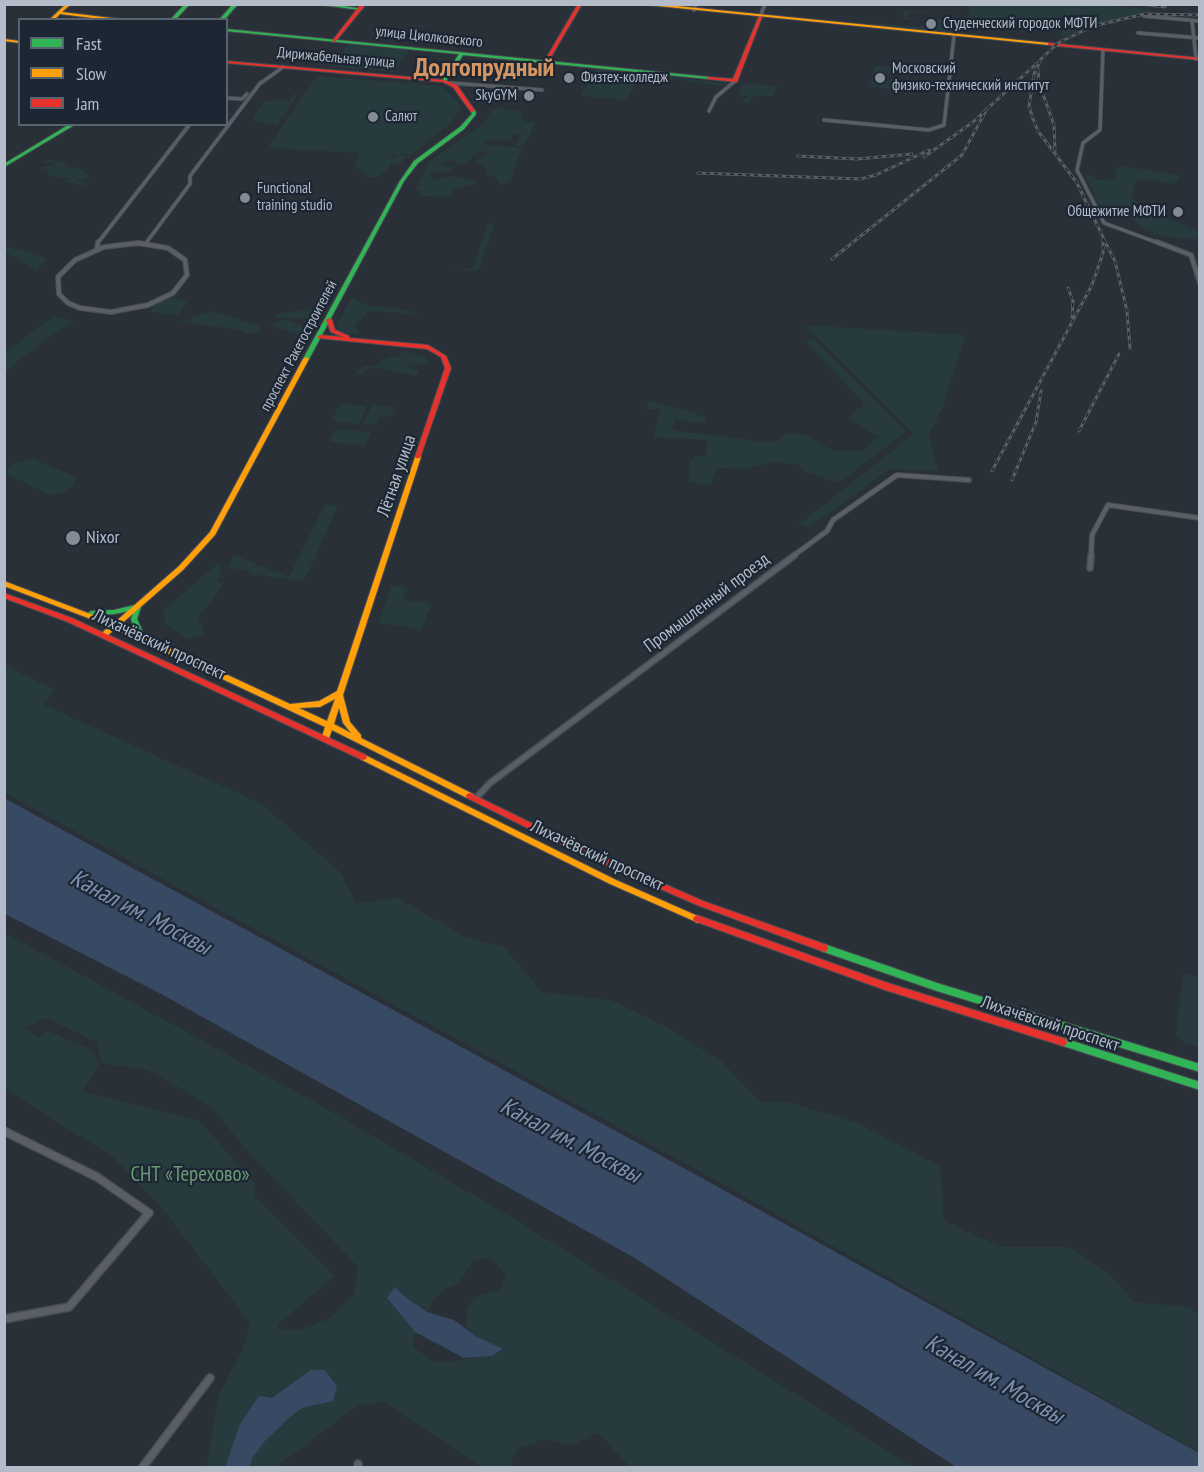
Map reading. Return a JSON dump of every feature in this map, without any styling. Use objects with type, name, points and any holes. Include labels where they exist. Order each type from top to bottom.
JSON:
[{"type":"main road","points":[[53,18],[69,4]]},
{"type":"main road","points":[[174,18],[188,4]]},
{"type":"main road","points":[[223,18],[236,4]]},
{"type":"main road","points":[[317,4],[362,7]]},
{"type":"main road","points":[[546,62],[580,4]]},
{"type":"main road","points":[[639,4],[695,7],[760,17],[1198,59]]},
{"type":"main road","points":[[334,41],[362,7]]},
{"type":"main road","points":[[59,13],[107,18]]},
{"type":"main road","points":[[735,81],[760,17]]},
{"type":"main road","name":"улица Циолковского","points":[[228,30],[735,81]]},
{"type":"main road","points":[[447,82],[461,54]]},
{"type":"main road","name":"Дирижабельная улица","points":[[228,62],[447,82]]},
{"type":"main road","name":"проспект Ракетостроителей","points":[[104,635],[179,570],[213,533],[407,173],[423,156],[472,118],[472,106],[447,82]]},
{"type":"main road","points":[[4,166],[71,126]]},
{"type":"main road","points":[[329,319],[333,331],[354,340]]},
{"type":"main road","name":"Лётная улица","points":[[320,337],[428,347],[443,356],[448,368],[328,724],[325,739]]},
{"type":"main road","points":[[313,350],[329,342],[354,340]]},
{"type":"main road","name":"Лихачёвский проспект","points":[[4,583],[82,611],[115,626],[328,724],[613,866],[740,919],[982,1002],[1200,1068]]},
{"type":"main road","name":"Лихачёвский проспект","points":[[4,596],[104,635],[325,739],[604,878],[695,918],[885,986],[1200,1086]]},
{"type":"main road","points":[[82,611],[114,612],[139,605]]},
{"type":"main road","points":[[139,605],[134,619],[142,639]]},
{"type":"main road","points":[[286,705],[320,704],[339,692],[347,723],[362,741]]},
{"type":"street","points":[[760,17],[765,4]]},
{"type":"street","points":[[1144,16],[1200,21]]},
{"type":"street","points":[[1192,20],[1198,59]]},
{"type":"street","points":[[1138,33],[1200,38]]},
{"type":"street","points":[[824,120],[929,130],[944,125],[954,36]]},
{"type":"street","points":[[1103,50],[1100,130],[1083,143],[1077,170],[1104,223],[1191,255],[1200,283]]},
{"type":"street","points":[[228,98],[242,99],[282,67]]},
{"type":"street","points":[[709,111],[716,97],[735,81]]},
{"type":"street","points":[[228,126],[261,82]]},
{"type":"street","name":"Дирижабельная улица","points":[[447,82],[542,90]]},
{"type":"street","points":[[97,249],[97,243],[188,126]]},
{"type":"street","points":[[146,243],[190,184],[190,176],[228,126]]},
{"type":"street","points":[[124,243],[146,243],[168,248],[183,257],[188,267],[186,279],[173,293],[155,303],[134,309],[104,312],[80,308],[62,297],[58,291],[57,280],[70,263],[97,249],[124,243]]},
{"type":"street","name":"Промышленный проезд","points":[[476,798],[490,783],[827,531],[833,520],[897,475],[969,480]]},
{"type":"street","points":[[1090,568],[1092,535],[1108,505],[1200,518]]},
{"type":"street","points":[[4,1131],[97,1177],[149,1213],[69,1307],[4,1318]]},
{"type":"street","points":[[142,1467],[210,1378]]},
{"type":"green space","points":[[1090,4],[1154,10],[1061,37],[1062,27],[1024,25],[1017,28],[1015,24],[967,20],[970,5]]},
{"type":"green space","points":[[904,10],[952,15],[961,19],[958,34],[876,26],[877,23],[921,27],[922,23],[936,24],[937,19],[951,21],[952,16],[909,12],[907,17],[924,21],[902,19]]},
{"type":"green space","points":[[349,44],[410,50],[393,72],[331,66]]},
{"type":"green space","points":[[875,66],[892,67],[890,74],[885,69],[886,80],[902,81],[901,90],[866,86],[871,84]]},
{"type":"green space","points":[[596,68],[729,83],[721,86],[674,79],[661,84],[659,78],[639,75],[627,100],[581,96]]},
{"type":"green space","name":"Салют","points":[[317,76],[441,86],[458,101],[461,109],[451,123],[411,155],[377,153],[394,155],[392,161],[398,155],[407,156],[400,164],[391,163],[388,170],[378,177],[367,177],[367,173],[354,168],[359,153],[268,148]]},
{"type":"green space","points":[[743,83],[777,86],[773,96],[752,97],[749,103],[743,102],[748,96],[739,95]]},
{"type":"green space","points":[[295,93],[298,93],[277,125],[253,120],[253,116],[264,102],[278,99],[289,102]]},
{"type":"green space","points":[[493,108],[521,111],[524,122],[536,122],[524,146],[515,146],[520,135],[514,132],[510,141],[489,139],[484,144],[522,148],[510,182],[497,186],[500,180],[485,173],[486,167],[475,162],[491,153],[483,151],[473,154],[469,162],[461,165],[453,160],[439,164],[454,167],[450,172],[434,171],[430,176],[433,181],[453,176],[478,183],[453,190],[451,192],[453,194],[449,197],[419,196],[421,191],[416,189],[429,162],[485,122]]},
{"type":"green space","points":[[49,160],[67,163],[64,165],[83,170],[89,178],[74,180],[85,182],[87,186],[64,182],[71,176],[66,179],[48,175],[47,170],[41,167],[56,165],[51,162],[42,163]]},
{"type":"green space","points":[[1122,166],[1177,174],[1180,177],[1175,184],[1145,179],[1135,182],[1132,195],[1140,206],[1133,212],[1161,216],[1199,231],[1199,239],[1175,238],[1146,231],[1129,217],[1101,210],[1085,175],[1092,175],[1097,180],[1117,179],[1114,170]]},
{"type":"green space","points":[[489,223],[495,223],[478,271],[446,269],[472,269]]},
{"type":"green space","points":[[5,246],[47,258],[36,271],[5,252]]},
{"type":"green space","points":[[170,298],[187,301],[179,315],[150,312],[155,304]]},
{"type":"green space","points":[[352,298],[370,306],[403,309],[419,314],[368,311],[355,326],[359,334],[344,333],[336,326]]},
{"type":"green space","points":[[315,308],[323,309],[317,321],[308,318],[278,318],[276,314]]},
{"type":"green space","points":[[211,311],[262,327],[258,333],[245,333],[246,331],[181,322]]},
{"type":"green space","points":[[55,316],[73,321],[15,362],[17,364],[5,373],[5,352]]},
{"type":"green space","points":[[287,320],[303,327],[315,325],[308,338],[271,326],[277,321]]},
{"type":"green space","points":[[804,325],[965,335],[943,407],[929,435],[938,471],[890,469],[810,527],[799,524],[914,434]]},
{"type":"green space","points":[[808,339],[813,339],[906,432],[838,483],[805,472],[800,465],[772,462],[746,469],[717,468],[710,485],[689,482],[690,460],[695,456],[706,456],[707,440],[653,437],[661,409],[645,409],[650,400],[706,417],[705,423],[675,420],[672,430],[773,443],[785,433],[807,435],[834,451],[861,451],[879,437],[849,418],[864,403],[807,342]]},
{"type":"green space","points":[[407,351],[424,357],[429,363],[406,366],[420,371],[417,376],[380,368],[367,369],[361,375],[356,373],[364,366],[380,366],[380,361],[391,356],[401,358],[399,353]]},
{"type":"green space","points":[[340,404],[366,406],[359,424],[331,421]]},
{"type":"green space","points":[[372,405],[395,407],[390,417],[381,416],[376,425],[363,424]]},
{"type":"green space","points":[[336,429],[371,432],[365,445],[330,442]]},
{"type":"green space","points":[[32,459],[72,475],[75,479],[74,485],[63,493],[49,494],[8,475],[8,469],[14,463]]},
{"type":"green space","points":[[325,504],[338,506],[304,581],[249,574],[250,571],[228,568],[234,555],[289,577]]},
{"type":"green space","points":[[218,563],[223,567],[217,582],[223,583],[213,600],[198,616],[205,634],[188,640],[165,624],[164,610]]},
{"type":"green space","points":[[392,586],[408,588],[403,600],[432,604],[421,629],[378,623]]},
{"type":"green space","points":[[4,665],[55,690],[42,704],[262,804],[341,873],[356,904],[398,898],[467,938],[504,947],[542,992],[611,1000],[670,1029],[722,1062],[759,1101],[792,1103],[857,1123],[940,1166],[944,1220],[1000,1247],[1068,1247],[1111,1275],[1134,1302],[1190,1307],[1199,1315],[1199,1452],[719,1182],[5,793]]},
{"type":"green space","name":"СНТ «Терехово»","points":[[5,933],[320,1105],[511,1217],[913,1467],[630,1467],[598,1433],[572,1445],[545,1439],[517,1449],[509,1467],[483,1467],[384,1402],[357,1406],[276,1467],[249,1467],[264,1442],[289,1418],[302,1408],[318,1406],[311,1370],[240,1424],[225,1467],[206,1467],[219,1394],[241,1353],[251,1324],[162,1208],[113,1157],[5,1089]],"holes":[[[45,1018],[97,1042],[101,1063],[147,1070],[169,1081],[215,1111],[243,1146],[358,1267],[354,1295],[332,1317],[304,1329],[280,1330],[277,1325],[335,1276],[255,1197],[254,1183],[200,1121],[82,1092],[100,1063],[87,1047],[45,1030],[39,1038],[25,1028]],[[487,1258],[498,1265],[506,1275],[501,1289],[474,1298],[467,1311],[466,1327],[477,1337],[503,1350],[492,1356],[436,1363],[413,1347],[415,1332],[387,1299],[396,1287],[404,1296],[427,1312],[434,1299],[444,1289],[457,1284],[474,1261]]]},
{"type":"green space","points":[[1183,972],[1199,978],[1199,1047],[1185,1043],[1176,1034]]},
{"type":"water","name":"Канал им. Москвы","points":[[4,798],[691,1172],[1199,1453],[1199,1467],[956,1467],[633,1257],[163,995],[5,914]]},
{"type":"water","points":[[395,1287],[427,1312],[454,1320],[477,1337],[503,1349],[492,1356],[464,1358],[415,1332],[387,1298]]},
{"type":"water","points":[[311,1370],[325,1370],[337,1386],[333,1401],[302,1408],[289,1418],[264,1442],[249,1467],[225,1467],[240,1424],[259,1396],[272,1398]]},
{"type":"railway","points":[[1141,4],[1165,7]]},
{"type":"railway","points":[[1055,154],[1038,131],[1029,106],[1034,74],[1041,59],[1058,43],[1093,26],[1145,14],[1200,15]]},
{"type":"railway","points":[[987,109],[1037,63]]},
{"type":"railway","points":[[1038,69],[1039,83],[1054,125],[1055,154]]},
{"type":"railway","points":[[832,259],[962,155],[987,109]]},
{"type":"railway","points":[[924,157],[987,109]]},
{"type":"railway","points":[[698,173],[860,179],[876,175],[929,150]]},
{"type":"railway","points":[[798,156],[857,159],[912,154]]},
{"type":"railway","points":[[992,471],[1092,285],[1103,253],[1103,237],[1077,183],[1055,154]]},
{"type":"railway","points":[[1104,240],[1115,261],[1127,311],[1130,348]]},
{"type":"railway","points":[[1068,288],[1073,301],[1072,317]]},
{"type":"railway","points":[[1079,431],[1119,354]]},
{"type":"railway","points":[[1012,480],[1036,422],[1041,391]]},
{"type":"traffic: fast","points":[[174,18],[188,4]]},
{"type":"traffic: fast","points":[[223,18],[236,4]]},
{"type":"traffic: fast","points":[[317,4],[360,9]]},
{"type":"traffic: fast","points":[[228,30],[709,78]]},
{"type":"traffic: fast","points":[[444,81],[461,54]]},
{"type":"traffic: fast","points":[[306,359],[402,181],[416,162],[462,128],[474,114],[473,111]]},
{"type":"traffic: fast","points":[[4,166],[71,126]]},
{"type":"traffic: fast","points":[[91,613],[114,612],[135,607]]},
{"type":"traffic: fast","points":[[138,607],[134,619],[141,637]]},
{"type":"traffic: fast","points":[[824,948],[937,987],[1200,1068]]},
{"type":"traffic: fast","points":[[1063,1042],[1200,1086]]},
{"type":"traffic: slow","points":[[53,18],[69,4]]},
{"type":"traffic: slow","points":[[639,4],[1049,44]]},
{"type":"traffic: slow","points":[[59,13],[107,18]]},
{"type":"traffic: slow","points":[[4,40],[18,42]]},
{"type":"traffic: slow","points":[[104,635],[181,568],[213,533],[306,359]]},
{"type":"traffic: slow","points":[[325,739],[418,457]]},
{"type":"traffic: slow","points":[[4,583],[115,626],[328,725],[470,796]]},
{"type":"traffic: slow","points":[[293,706],[320,704],[338,693]]},
{"type":"traffic: slow","points":[[339,694],[347,723],[358,737]]},
{"type":"traffic: slow","points":[[363,757],[613,882],[697,919]]},
{"type":"traffic: jam","points":[[334,41],[364,4]]},
{"type":"traffic: jam","points":[[546,62],[580,4]]},
{"type":"traffic: jam","points":[[709,78],[735,81],[760,17]]},
{"type":"traffic: jam","points":[[1049,44],[1200,59]]},
{"type":"traffic: jam","points":[[228,62],[444,81],[455,86],[473,111]]},
{"type":"traffic: jam","points":[[329,320],[333,331],[347,337]]},
{"type":"traffic: jam","points":[[320,337],[428,347],[443,356],[448,368],[418,457]]},
{"type":"traffic: jam","points":[[4,595],[70,620],[363,757]]},
{"type":"traffic: jam","points":[[470,796],[575,848],[700,903],[824,948]]},
{"type":"traffic: jam","points":[[697,919],[885,986],[1063,1042]]},
{"type":"place","name":"Студенческий городок МФТИ","points":[[931,24]]},
{"type":"place","name":"Физтех-колледж","points":[[569,78]]},
{"type":"place","name":"Московский физико-технический институт","points":[[880,78]]},
{"type":"place","name":"SkyGYM","points":[[529,96]]},
{"type":"place","name":"Салют","points":[[373,117]]},
{"type":"place","name":"Functional training studio","points":[[245,198]]},
{"type":"place","name":"Общежитие МФТИ","points":[[1178,212]]},
{"type":"place","name":"Nixor","points":[[73,538]]},
{"type":"district","name":"Долгопрудный","points":[[484,69]]}]
